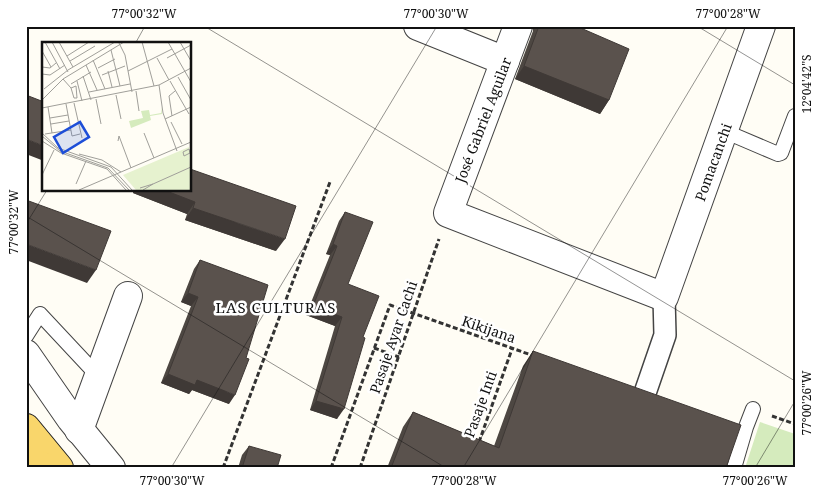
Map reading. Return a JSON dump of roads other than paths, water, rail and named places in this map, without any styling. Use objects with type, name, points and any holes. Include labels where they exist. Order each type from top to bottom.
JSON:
[{"type":"main road","points":[[26,428],[59,468]]},
{"type":"main road","points":[[26,466],[38,465],[48,468]]},
{"type":"street","points":[[418,26],[505,61]]},
{"type":"street","name":"José Gabriel Aguilar","points":[[518,26],[448,213],[664,297]]},
{"type":"street","name":"Pomacanchi","points":[[664,297],[761,26]]},
{"type":"street","points":[[79,430],[128,296]]},
{"type":"street","points":[[645,393],[665,335],[664,297]]},
{"type":"street","points":[[26,354],[79,430],[110,468]]},
{"type":"lane","points":[[724,131],[778,154],[781,153],[795,116]]},
{"type":"lane","points":[[26,336],[40,314],[98,376]]},
{"type":"lane","points":[[734,468],[746,427],[754,409]]},
{"type":"district","name":"LAS CULTURAS","points":[[276,307]]}]
